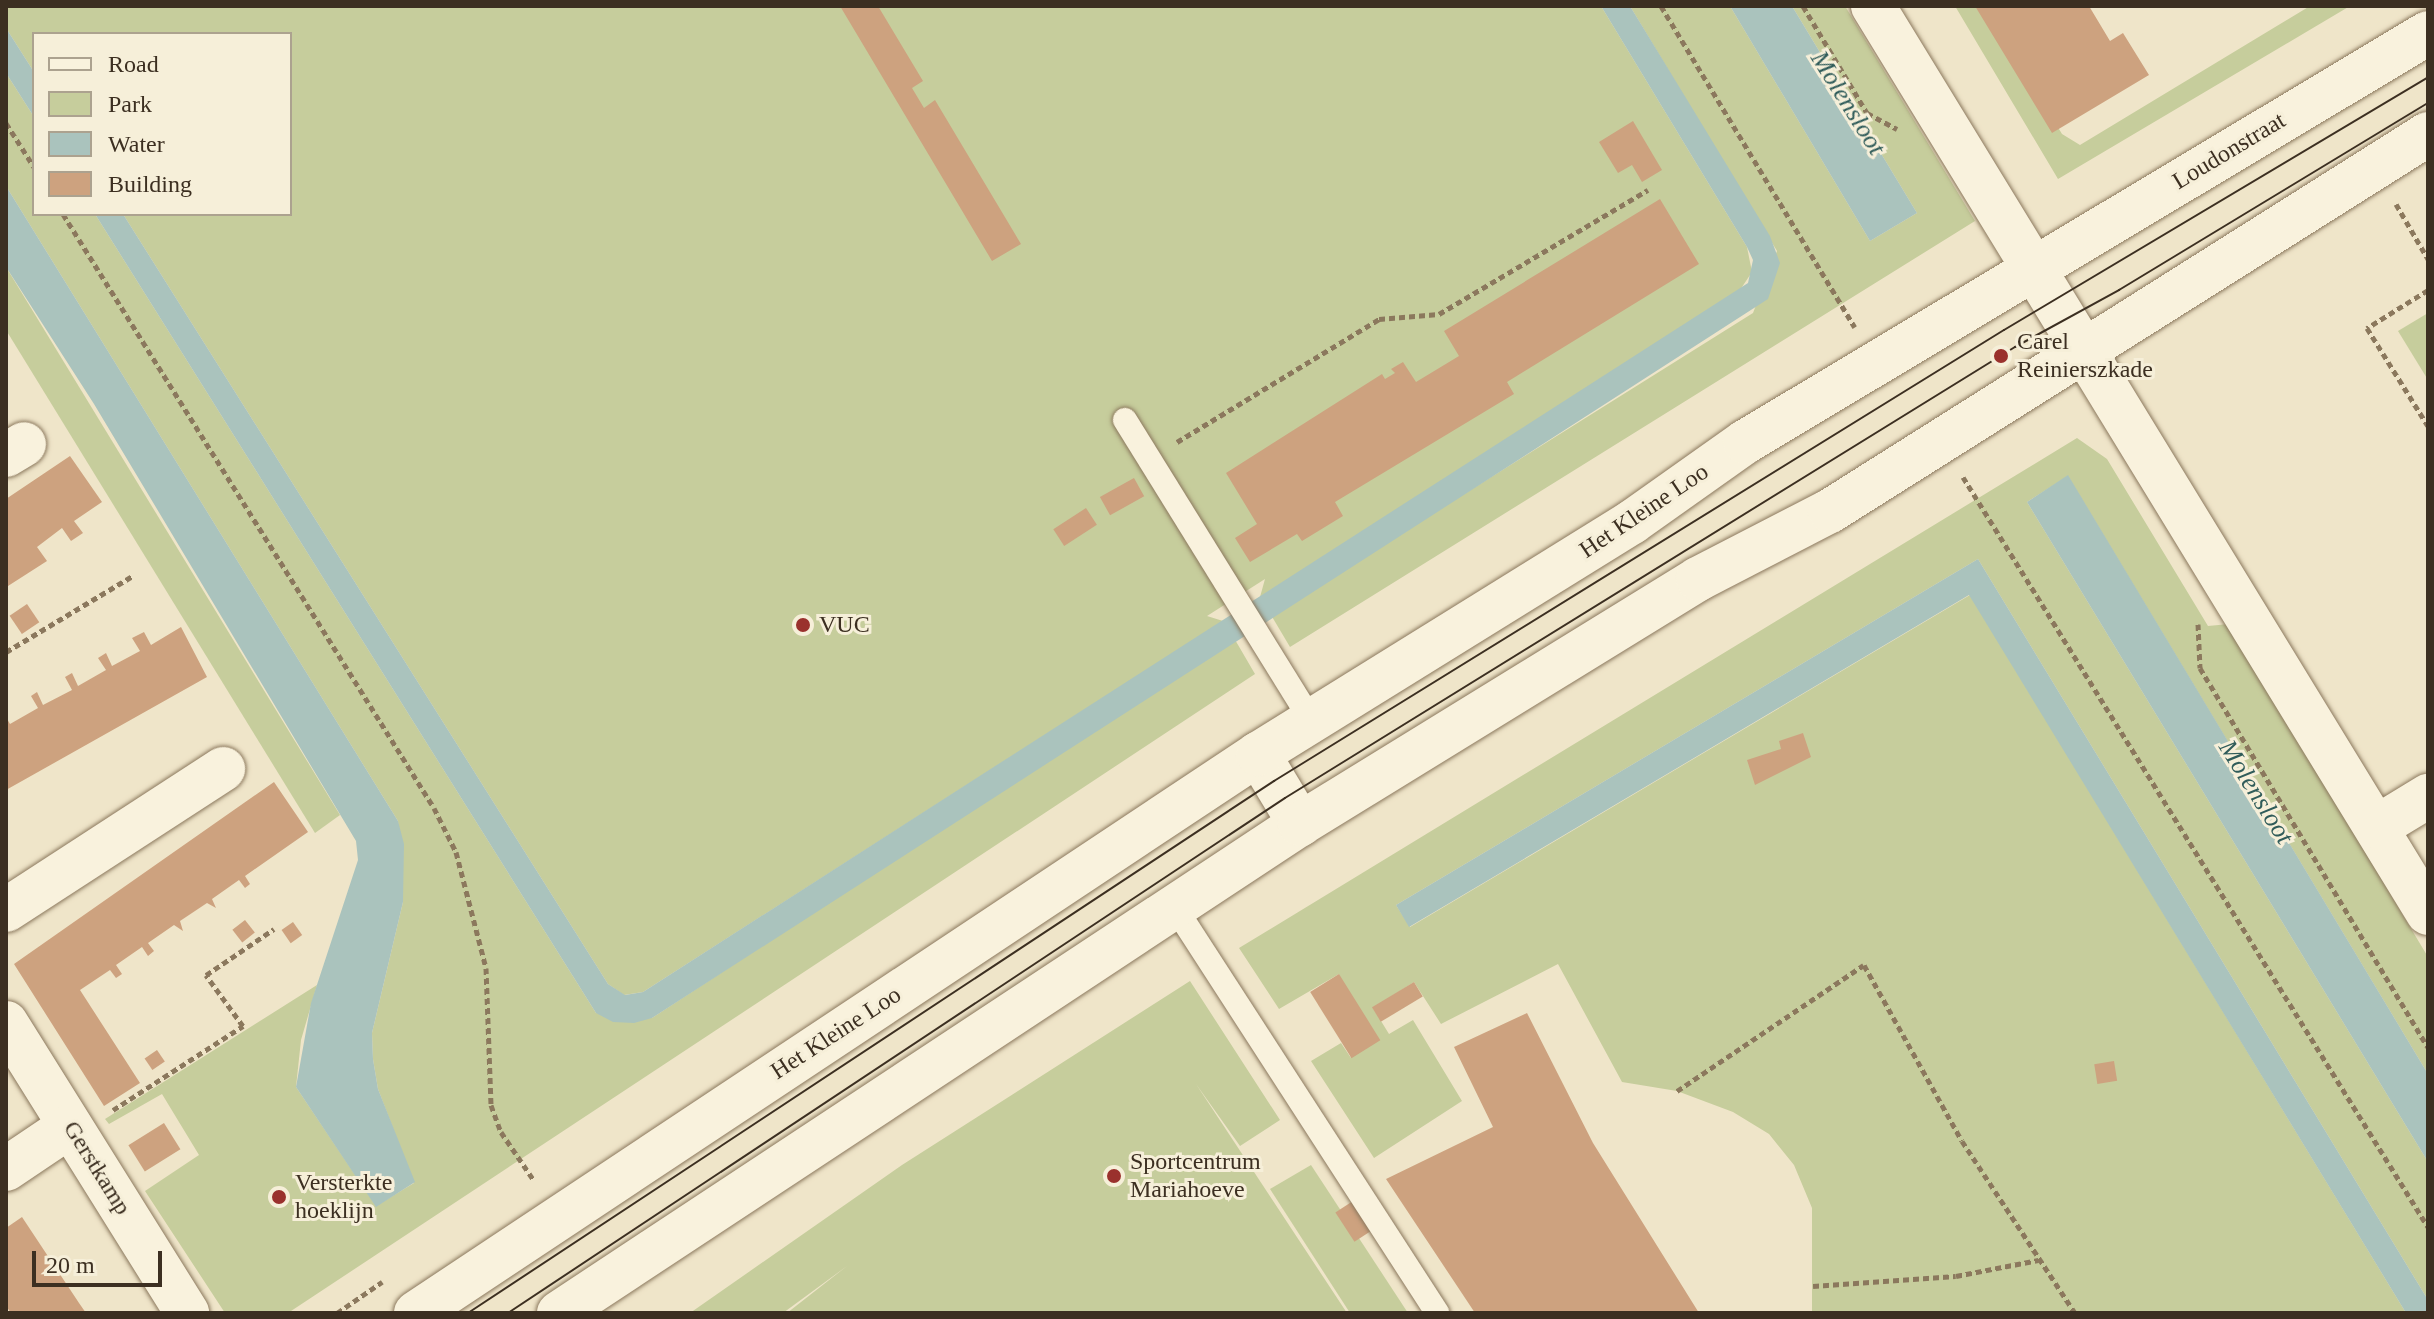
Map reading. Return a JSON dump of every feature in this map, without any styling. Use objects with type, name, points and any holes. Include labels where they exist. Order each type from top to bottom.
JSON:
[{"type":"street","points":[[1873,6],[2082,355],[2428,913]]},
{"type":"street","name":"Loudonstraat","points":[[2031,268],[2428,33]]},
{"type":"street","points":[[565,1311],[1300,824],[1698,579],[1830,511],[2082,355],[2278,224],[2428,134]]},
{"type":"street","name":"Het Kleine Loo","points":[[416,1313],[1258,754],[1632,522],[1745,442],[2031,268]]},
{"type":"street","points":[[1258,754],[1300,824]]},
{"type":"street","points":[[6,910],[223,769]]},
{"type":"street","points":[[2377,827],[2428,796]]},
{"type":"street","name":"Gerstkamp","points":[[6,1023],[187,1313]]},
{"type":"street","points":[[6,1169],[73,1130]]},
{"type":"lane","points":[[1125,420],[1311,720]]},
{"type":"lane","points":[[1174,906],[1437,1313]]},
{"type":"path","points":[[1661,6],[1874,363]]},
{"type":"path","points":[[1803,6],[1867,113],[1888,128],[1913,131],[1941,124]]},
{"type":"path","points":[[6,123],[32,164]]},
{"type":"path","points":[[1149,459],[1379,319],[1439,314],[1648,190]]},
{"type":"path","points":[[2394,202],[2428,259]]},
{"type":"path","points":[[64,216],[434,808],[456,852],[486,968],[491,1105],[501,1132],[533,1179]]},
{"type":"path","points":[[2428,290],[2367,328],[2428,426]]},
{"type":"path","points":[[1941,441],[2428,1227]]},
{"type":"path","points":[[6,652],[134,575]]},
{"type":"path","points":[[2198,615],[2200,668],[2428,1047]]},
{"type":"path","points":[[73,1130],[243,1026],[206,975],[274,929]]},
{"type":"path","points":[[1677,1091],[1864,965],[1962,1141],[2075,1313]]},
{"type":"path","points":[[1813,1286],[1956,1276],[2038,1260]]},
{"type":"green space","name":"VUC","points":[[6,6],[1601,6],[1747,247],[1752,272],[1738,293],[1260,597],[1265,579],[1207,616],[1223,621],[643,992],[624,995],[608,984],[124,216],[292,216],[292,32],[32,32],[32,69],[6,28]]},
{"type":"green space","points":[[1630,6],[1730,6],[1870,241],[1917,213],[1792,6],[1845,6],[1975,221],[1290,647],[1271,615],[1753,313],[1777,251]]},
{"type":"green space","points":[[1955,6],[1985,6],[2062,134],[2080,145],[2310,6],[2350,6],[2058,179]]},
{"type":"green space","points":[[6,73],[32,114],[32,216],[96,216],[596,1013],[652,1018],[1234,638],[1255,674],[288,1313],[225,1313],[145,1191],[199,1155],[162,1094],[109,1124],[105,1119],[317,985],[301,1040],[296,1087],[376,1206],[414,1183],[378,1089],[373,1059],[372,1033],[403,902],[398,821],[6,186]]},
{"type":"green space","points":[[6,267],[340,815],[315,833],[6,330]]},
{"type":"green space","points":[[2428,313],[2428,380],[2398,331]]},
{"type":"green space","points":[[2077,438],[2107,459],[2208,626],[2229,624],[2428,957],[2428,1074],[2068,476],[2027,502],[2428,1162],[2428,1300],[1978,559],[1396,905],[1410,927],[1970,595],[2406,1313],[1812,1313],[1812,1208],[1794,1165],[1769,1134],[1733,1112],[1677,1091],[1622,1082],[1558,964],[1441,1024],[1414,982],[1373,1008],[1389,1034],[1413,1020],[1462,1101],[1374,1158],[1311,1061],[1341,1043],[1351,1058],[1339,974],[1279,1009],[1239,948]]},
{"type":"green space","name":"Sportcentrum Mariahoeve","points":[[1190,981],[1280,1120],[1240,1146],[1196,1084],[1347,1313],[787,1313],[847,1266],[783,1313],[690,1313],[902,1165]]},
{"type":"green space","points":[[1311,1165],[1408,1313],[1350,1313],[1270,1189]]},
{"type":"water","points":[[1601,6],[1630,6],[1770,236],[1780,263],[1768,299],[652,1018],[634,1023],[613,1022],[596,1013],[96,216],[124,216],[608,984],[625,995],[643,992],[1748,283],[1753,260]]},
{"type":"water","name":"Molensloot","points":[[1730,6],[1792,6],[1917,213],[1870,241]]},
{"type":"water","points":[[6,28],[32,69],[32,114],[6,73]]},
{"type":"water","points":[[6,186],[398,821],[404,844],[403,902],[372,1033],[373,1059],[378,1089],[415,1182],[376,1207],[296,1087],[311,1003],[358,860],[356,841],[94,404],[6,267]]},
{"type":"water","name":"Molensloot","points":[[2068,475],[2428,1074],[2428,1162],[2027,502]]},
{"type":"water","points":[[1978,559],[2428,1300],[2428,1313],[2406,1313],[1969,595],[1409,927],[1396,905]]},
{"type":"building","points":[[840,6],[878,6],[923,81],[912,88],[924,108],[935,100],[1021,244],[992,261]]},
{"type":"building","points":[[1975,6],[2089,6],[2110,41],[2123,33],[2149,75],[2052,133]]},
{"type":"building","points":[[1633,121],[1662,170],[1642,182],[1632,165],[1618,173],[1599,142]]},
{"type":"building","points":[[1660,199],[1699,264],[1507,382],[1514,394],[1335,502],[1343,516],[1302,541],[1297,534],[1250,562],[1235,538],[1257,524],[1226,473],[1382,374],[1385,379],[1395,373],[1391,369],[1403,362],[1416,382],[1459,356],[1444,331]]},
{"type":"building","points":[[70,456],[102,502],[74,521],[83,533],[71,541],[62,528],[37,547],[47,561],[8,586],[6,499]]},
{"type":"building","points":[[1134,478],[1144,496],[1110,515],[1100,497]]},
{"type":"building","points":[[1086,508],[1097,525],[1064,546],[1053,529]]},
{"type":"building","points":[[27,604],[39,622],[22,634],[10,616]]},
{"type":"building","points":[[181,627],[207,677],[6,790],[6,717],[10,724],[38,708],[31,696],[37,692],[43,705],[72,690],[65,677],[72,673],[78,686],[106,670],[98,658],[106,653],[112,666],[140,651],[132,638],[144,632],[151,645]]},
{"type":"building","points":[[1803,733],[1811,757],[1755,785],[1747,760],[1781,749],[1779,741]]},
{"type":"building","points":[[274,782],[308,832],[245,876],[250,884],[245,888],[239,880],[212,899],[216,908],[207,903],[180,921],[183,931],[174,925],[148,943],[154,951],[148,956],[142,947],[116,965],[122,974],[116,978],[110,970],[80,990],[140,1083],[104,1106],[14,964]]},
{"type":"building","points":[[245,920],[255,933],[242,942],[232,930]]},
{"type":"building","points":[[293,922],[302,935],[291,943],[282,930]]},
{"type":"building","points":[[1339,974],[1380,1040],[1352,1058],[1310,992]]},
{"type":"building","points":[[1414,982],[1423,997],[1381,1022],[1372,1007]]},
{"type":"building","points":[[1527,1013],[1593,1143],[1699,1313],[1475,1313],[1386,1179],[1493,1127],[1454,1047]]},
{"type":"building","points":[[157,1050],[165,1062],[152,1070],[145,1058]]},
{"type":"building","points":[[2114,1061],[2117,1081],[2097,1084],[2094,1064]]},
{"type":"building","points":[[164,1123],[180,1149],[145,1172],[128,1145]]},
{"type":"building","points":[[1353,1201],[1372,1230],[1354,1242],[1335,1212]]},
{"type":"building","points":[[22,1217],[86,1313],[11,1313],[6,1306],[6,1228]]},
{"type":"tram line","points":[[468,1313],[1274,781],[2004,330],[2428,77]]},
{"type":"tram line","points":[[508,1313],[1285,798],[2015,347],[2119,290],[2428,103]]},
{"type":"place","name":"Carel Reinierszkade","points":[[2001,356]]},
{"type":"place","name":"VUC","points":[[803,625]]},
{"type":"place","name":"Sportcentrum Mariahoeve","points":[[1114,1176]]},
{"type":"place","name":"Versterkte hoeklijn","points":[[279,1197]]}]
